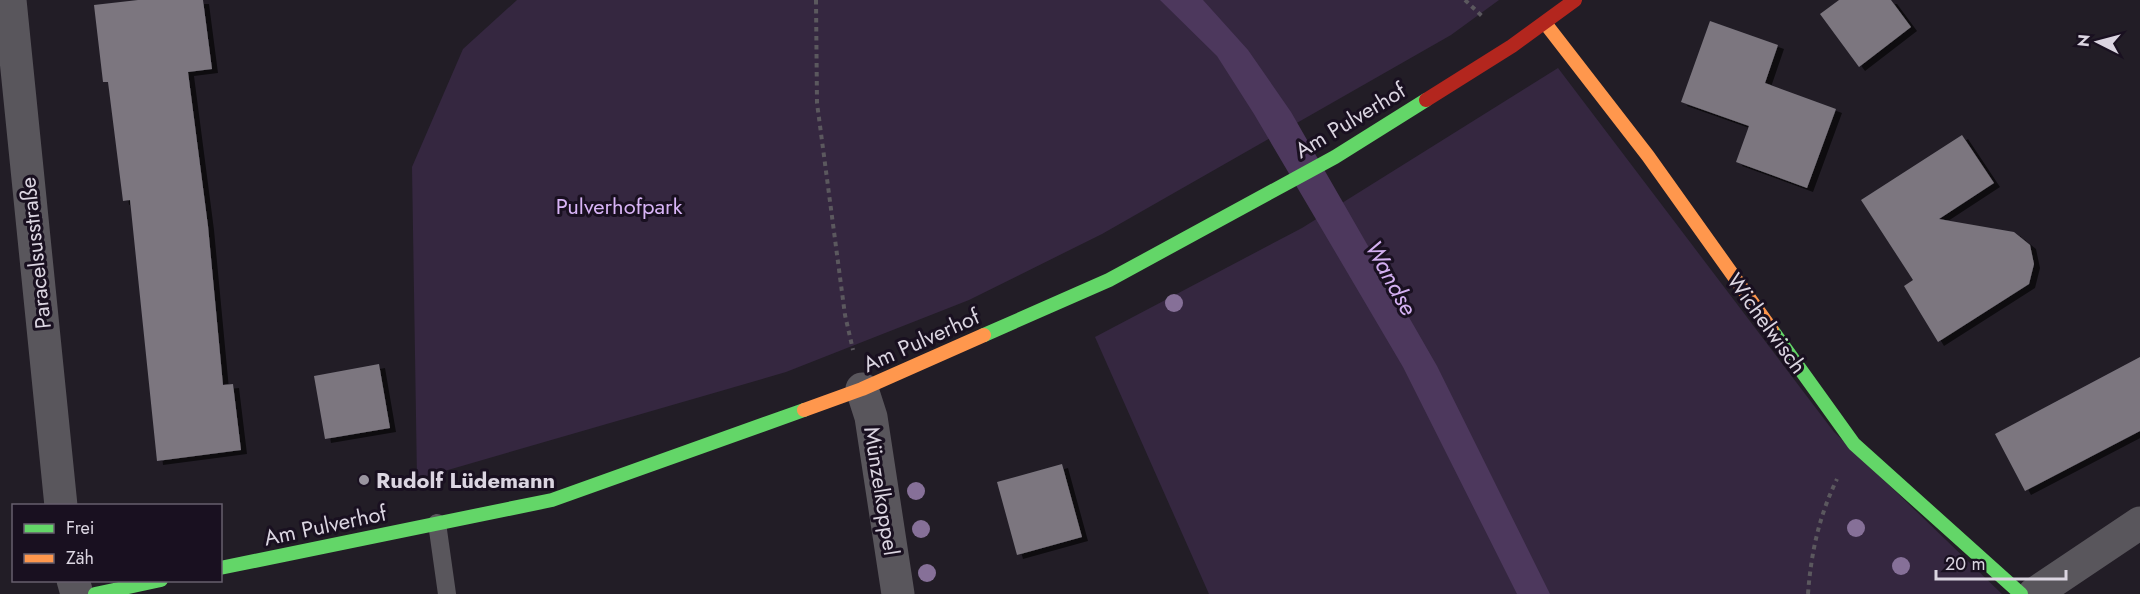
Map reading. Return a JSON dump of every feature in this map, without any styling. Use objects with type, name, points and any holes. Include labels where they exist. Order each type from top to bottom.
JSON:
[{"type":"street","name":"Paracelsusstraße","points":[[10,0],[61,504]]},
{"type":"street","name":"Am Pulverhof","points":[[222,568],[552,500],[862,389],[1109,280],[1272,189],[1335,157],[1545,23],[1575,0]]},
{"type":"street","name":"Wichelwisch","points":[[1545,23],[1648,156],[1854,444],[2021,594]]},
{"type":"street","name":"Münzelkoppel","points":[[862,389],[871,417],[898,594]]},
{"type":"street","points":[[2034,594],[2140,524]]},
{"type":"street","points":[[95,594],[151,582]]},
{"type":"lane","points":[[437,523],[447,594]]},
{"type":"path","points":[[816,0],[817,103],[845,315],[862,389]]},
{"type":"path","points":[[1808,594],[1811,556],[1825,503],[1854,444]]},
{"type":"green space","name":"Pulverhofpark","points":[[517,0],[1499,0],[1451,35],[1102,234],[969,300],[786,372],[417,479],[412,167],[463,49]]},
{"type":"green space","points":[[1558,68],[1834,432],[2002,594],[1209,594],[1095,337],[1302,228]]},
{"type":"shaded area","points":[[1160,0],[1203,0],[1248,50],[1291,112],[1437,366],[1550,594],[1517,594],[1403,367],[1254,114],[1217,56]]},
{"type":"building","points":[[138,0],[203,0],[212,69],[188,72],[208,226],[223,385],[233,384],[241,450],[157,461],[130,200],[123,201],[108,82],[103,82],[94,5]]},
{"type":"building","points":[[1839,0],[1891,0],[1911,27],[1859,67],[1820,14]]},
{"type":"building","points":[[1710,21],[1778,45],[1765,83],[1836,109],[1807,188],[1736,162],[1749,126],[1681,102]]},
{"type":"building","points":[[1962,135],[1994,183],[1939,219],[2014,232],[2030,245],[2034,264],[2029,284],[1938,342],[1904,286],[1913,280],[1861,200]]},
{"type":"building","points":[[2140,357],[2140,431],[2025,491],[1995,434]]},
{"type":"building","points":[[379,364],[390,428],[325,439],[314,376]]},
{"type":"building","points":[[1062,464],[1082,537],[1017,555],[997,482]]},
{"type":"traffic: fast","points":[[984,335],[1109,280],[1335,157],[1426,100]]},
{"type":"traffic: fast","points":[[1772,330],[1854,444],[2021,594]]},
{"type":"traffic: fast","points":[[222,568],[552,500],[804,410]]},
{"type":"traffic: fast","points":[[95,594],[152,582]]},
{"type":"traffic: slow","points":[[1545,23],[1648,156],[1772,330]]},
{"type":"traffic: slow","points":[[804,410],[862,389],[984,335]]},
{"type":"traffic: jam","points":[[1426,100],[1512,46],[1575,0]]},
{"type":"place","name":"Rudolf Lüdemann","points":[[364,480]]},
{"type":"water label","name":"Wandse","points":[[1391,278]]}]
